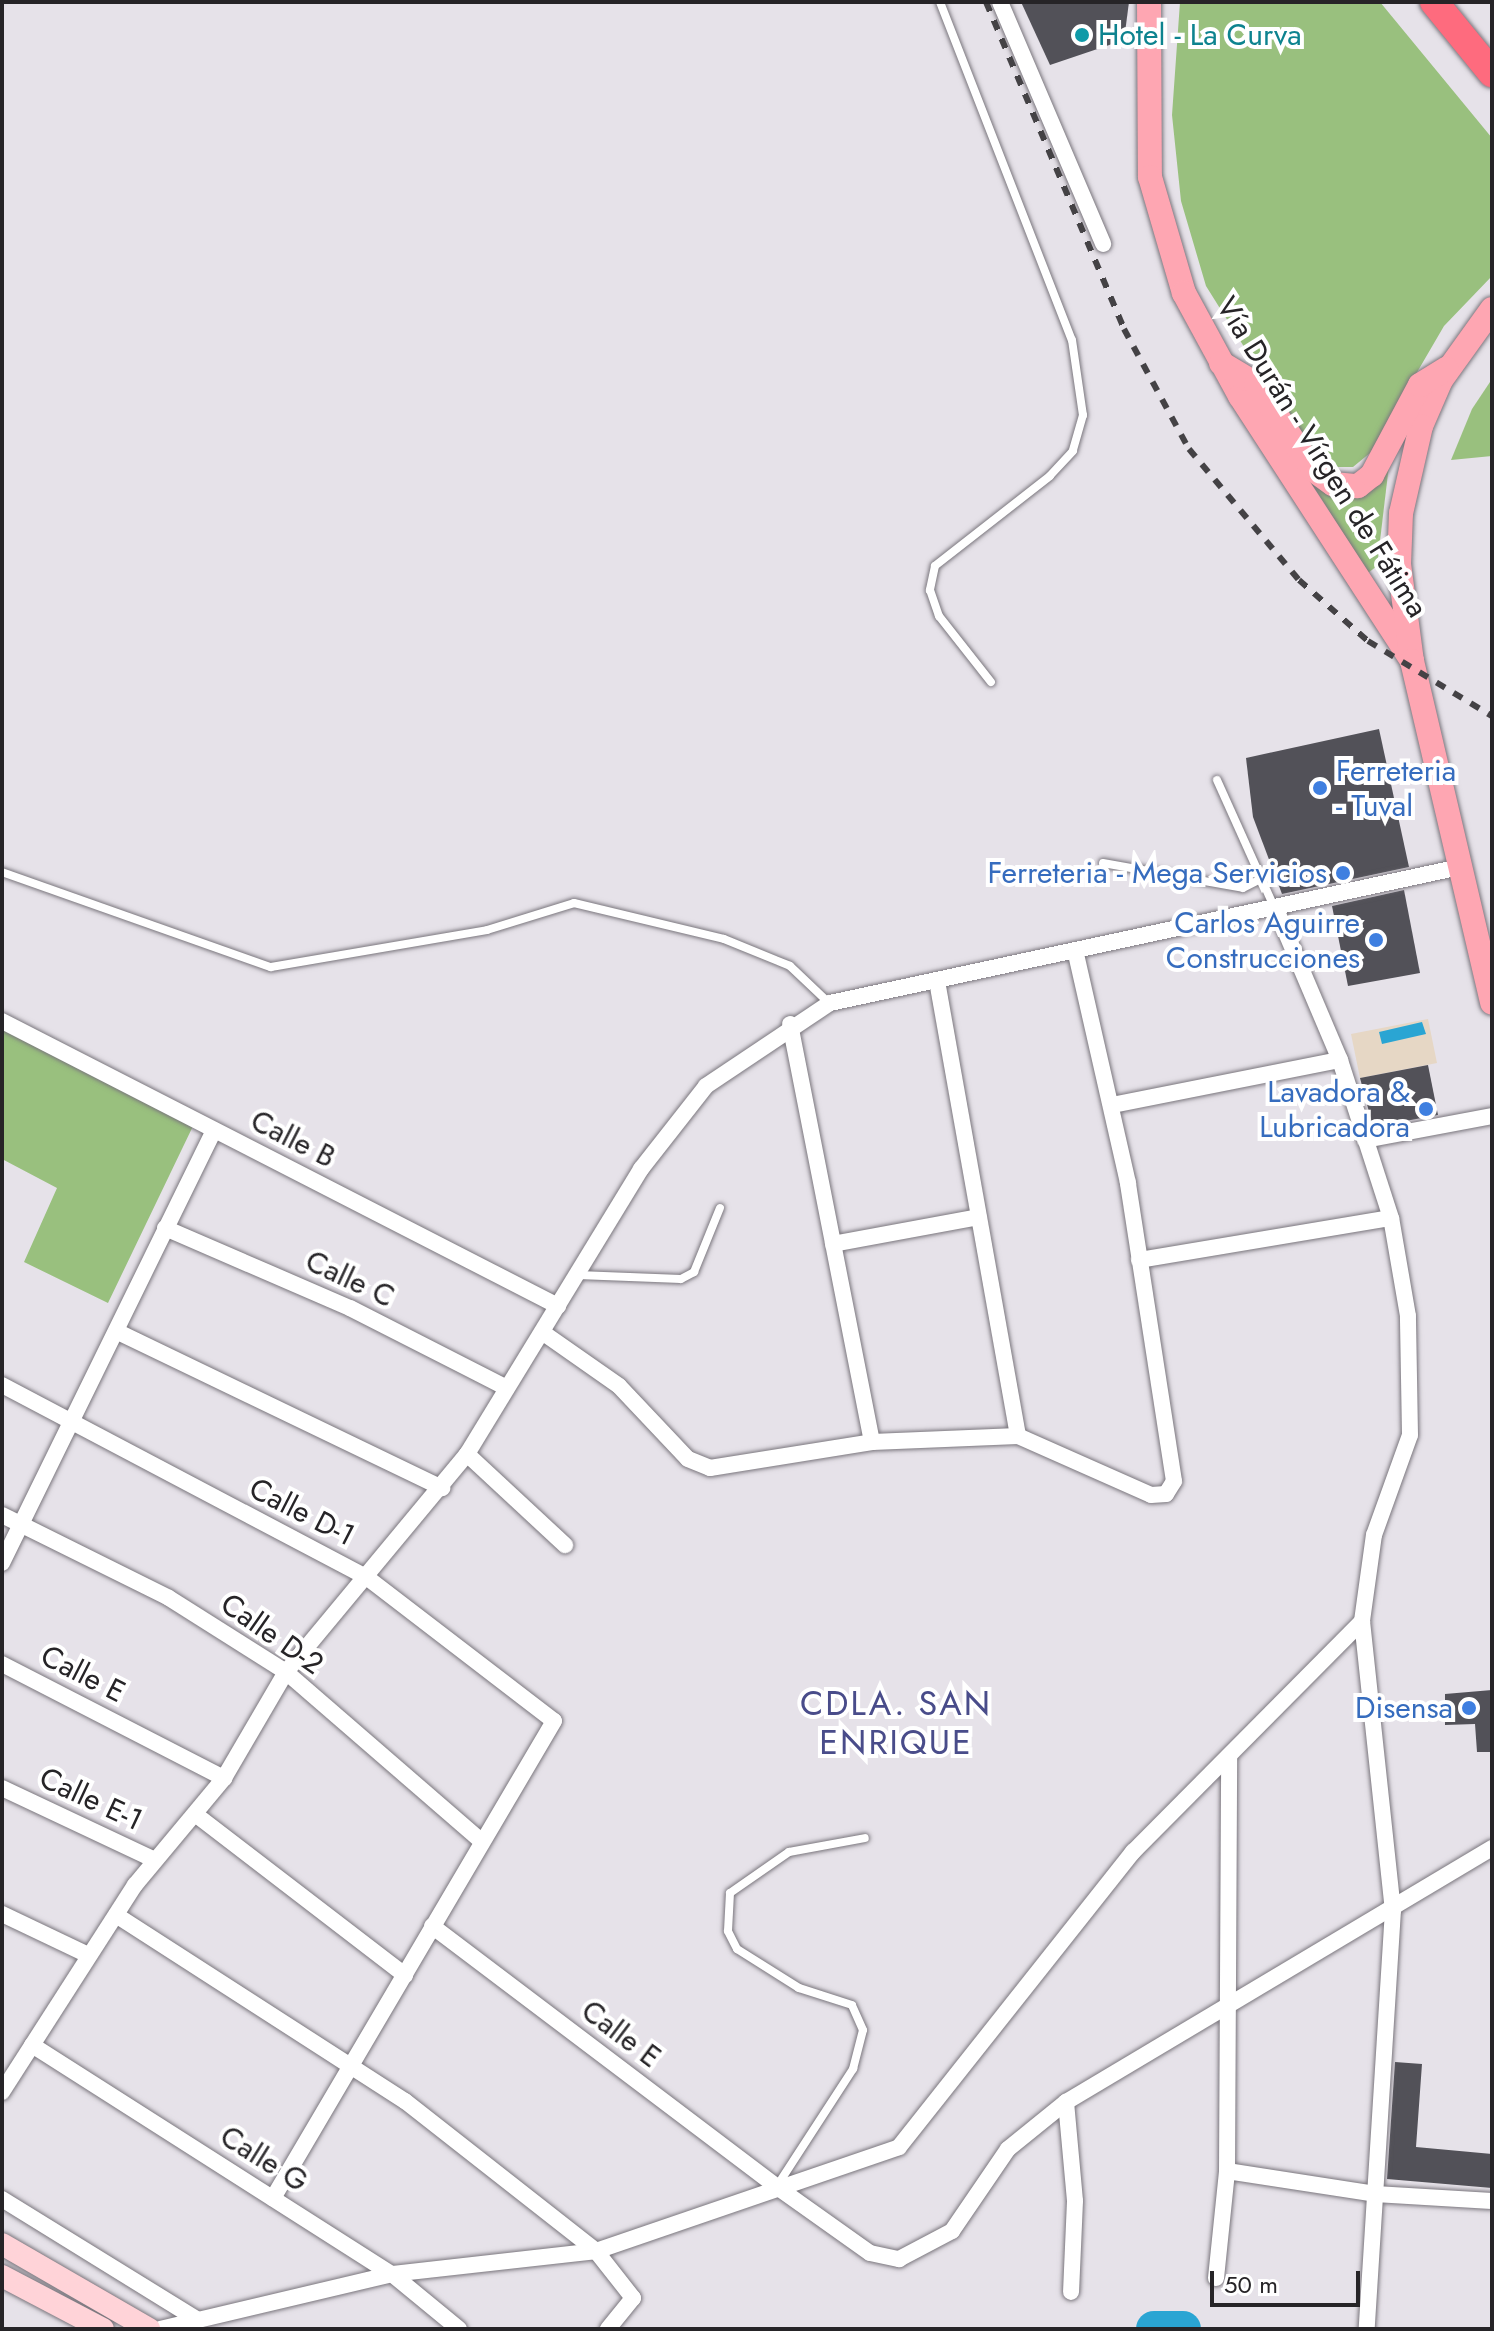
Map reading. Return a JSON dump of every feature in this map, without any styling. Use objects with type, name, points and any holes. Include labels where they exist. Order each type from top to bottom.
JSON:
[{"type":"highway","points":[[1434,2],[1492,73]]},
{"type":"main road","name":"Vía Durán - Vírgen de Fátima","points":[[1149,2],[1150,177],[1184,293],[1221,363],[1412,661]]},
{"type":"main road","name":"Vía Durán - Vírgen de Fátima","points":[[1492,309],[1449,368],[1421,426],[1401,513],[1412,661],[1492,1003]]},
{"type":"main road","points":[[1221,363],[1256,384],[1312,469],[1333,484],[1358,486],[1372,475],[1420,385],[1449,368]]},
{"type":"street","points":[[1000,2],[1103,244]]},
{"type":"street","points":[[2,2092],[9,2067],[32,2045],[88,1955],[155,1860],[224,1778],[286,1672],[442,1488],[467,1454],[641,1169],[706,1086],[790,1024],[830,1003],[1076,954],[1460,867]]},
{"type":"street","points":[[1276,909],[1340,1060],[1391,1218],[1413,1409],[1374,1535],[1362,1621],[1393,1910],[1367,2329]]},
{"type":"street","points":[[542,1332],[601,1370],[688,1459],[710,1468],[872,1442],[1018,1436],[1151,1495],[1166,1494],[1174,1481],[1139,1260],[1112,1105],[1076,954]]},
{"type":"street","points":[[937,981],[1018,1436]]},
{"type":"street","name":"Calle B","points":[[2,1021],[558,1306]]},
{"type":"street","points":[[790,1024],[872,1442]]},
{"type":"street","points":[[1112,1105],[1340,1060]]},
{"type":"street","points":[[1365,1140],[1492,1116]]},
{"type":"street","points":[[2,1563],[23,1524],[68,1418],[118,1332],[214,1130]]},
{"type":"street","points":[[833,1244],[979,1217]]},
{"type":"street","points":[[1139,1260],[1391,1218]]},
{"type":"street","name":"Calle C","points":[[165,1228],[350,1308],[507,1388]]},
{"type":"street","points":[[118,1332],[442,1488]]},
{"type":"street","name":"Calle D-1","points":[[2,1385],[365,1576],[554,1721],[482,1842]]},
{"type":"street","points":[[467,1454],[565,1545]]},
{"type":"street","name":"Calle D-2","points":[[2,1515],[169,1598],[286,1672],[482,1842]]},
{"type":"street","points":[[160,2329],[392,2274],[596,2251],[777,2187],[836,2173],[899,2147],[1133,1852],[1362,1621]]},
{"type":"street","name":"Calle E","points":[[2,1664],[224,1778]]},
{"type":"street","points":[[1216,2278],[1227,2171],[1229,1757]]},
{"type":"street","name":"Calle E-1","points":[[2,1788],[155,1860]]},
{"type":"street","points":[[195,1814],[405,1975]]},
{"type":"street","points":[[273,2198],[354,2068],[482,1842]]},
{"type":"street","name":"Calle E","points":[[432,1926],[777,2187],[870,2253],[911,2256],[952,2231],[1008,2149],[1066,2102],[1229,2000],[1393,1910],[1492,1848]]},
{"type":"street","points":[[2,1914],[88,1955]]},
{"type":"street","points":[[116,1915],[354,2068],[596,2251],[633,2298],[608,2329]]},
{"type":"street","name":"Calle G","points":[[32,2045],[392,2274],[459,2329]]},
{"type":"street","points":[[1066,2102],[1075,2201],[1071,2292]]},
{"type":"street","points":[[1227,2171],[1375,2194],[1492,2201]]},
{"type":"street","points":[[2,2199],[198,2320]]},
{"type":"street","points":[[2,2244],[149,2329]]},
{"type":"street","points":[[2,2276],[103,2329]]},
{"type":"lane","points":[[940,2],[1072,340],[1083,415],[1073,451],[1050,476],[935,566],[930,590],[939,616],[991,682]]},
{"type":"lane","points":[[1217,780],[1276,909]]},
{"type":"lane","points":[[1103,863],[1243,888],[1263,878]]},
{"type":"lane","points":[[2,872],[271,967],[487,930],[574,903],[724,939],[790,966],[830,1003]]},
{"type":"lane","points":[[577,1275],[681,1279],[694,1272],[720,1208]]},
{"type":"lane","points":[[777,2187],[853,2069],[863,2030],[852,2005],[799,1988],[737,1949],[728,1931],[730,1893],[789,1852],[865,1838]]},
{"type":"shaded area","points":[[1428,1019],[1437,1063],[1360,1078],[1351,1034]]},
{"type":"green space","points":[[1180,2],[1380,2],[1492,138],[1492,276],[1444,326],[1370,453],[1353,467],[1329,467],[1311,454],[1206,286],[1181,201],[1172,115]]},
{"type":"green space","points":[[1492,379],[1492,456],[1451,460],[1472,409]]},
{"type":"green space","points":[[1389,465],[1377,566],[1368,573],[1312,484]]},
{"type":"green space","points":[[4,1028],[194,1124],[108,1303],[24,1262],[57,1188],[2,1159]]},
{"type":"water","points":[[1422,1022],[1426,1034],[1382,1044],[1379,1032]]},
{"type":"building","name":"Hotel - La Curva","points":[[1021,2],[1129,2],[1124,40],[1050,65]]},
{"type":"building","name":"Ferreteria - Tuval","points":[[1379,729],[1409,867],[1282,894],[1253,817],[1246,758]]},
{"type":"building","name":"Carlos Aguirre Construcciones","points":[[1404,890],[1420,973],[1348,986],[1332,906]]},
{"type":"building","points":[[1428,1065],[1438,1115],[1373,1127],[1360,1078]]},
{"type":"building","name":"Disensa","points":[[1492,1690],[1492,1752],[1477,1752],[1475,1724],[1445,1725],[1445,1694]]},
{"type":"building","points":[[1395,2062],[1422,2064],[1416,2147],[1492,2154],[1492,2188],[1387,2179]]},
{"type":"waterway","points":[[1154,2329],[1183,2329]]},
{"type":"railway","points":[[986,2],[1124,329],[1189,449],[1299,580],[1368,641],[1492,716]]},
{"type":"place","name":"Hotel - La Curva","points":[[1082,35]]},
{"type":"place","name":"Ferreteria - Tuval","points":[[1320,788]]},
{"type":"place","name":"Ferreteria - Mega Servicios","points":[[1343,873]]},
{"type":"place","name":"Carlos Aguirre Construcciones","points":[[1376,940]]},
{"type":"place","name":"Lavadora & Lubricadora","points":[[1426,1109]]},
{"type":"place","name":"Disensa","points":[[1469,1708]]},
{"type":"district","name":"CDLA. SAN ENRIQUE","points":[[896,1722]]}]
